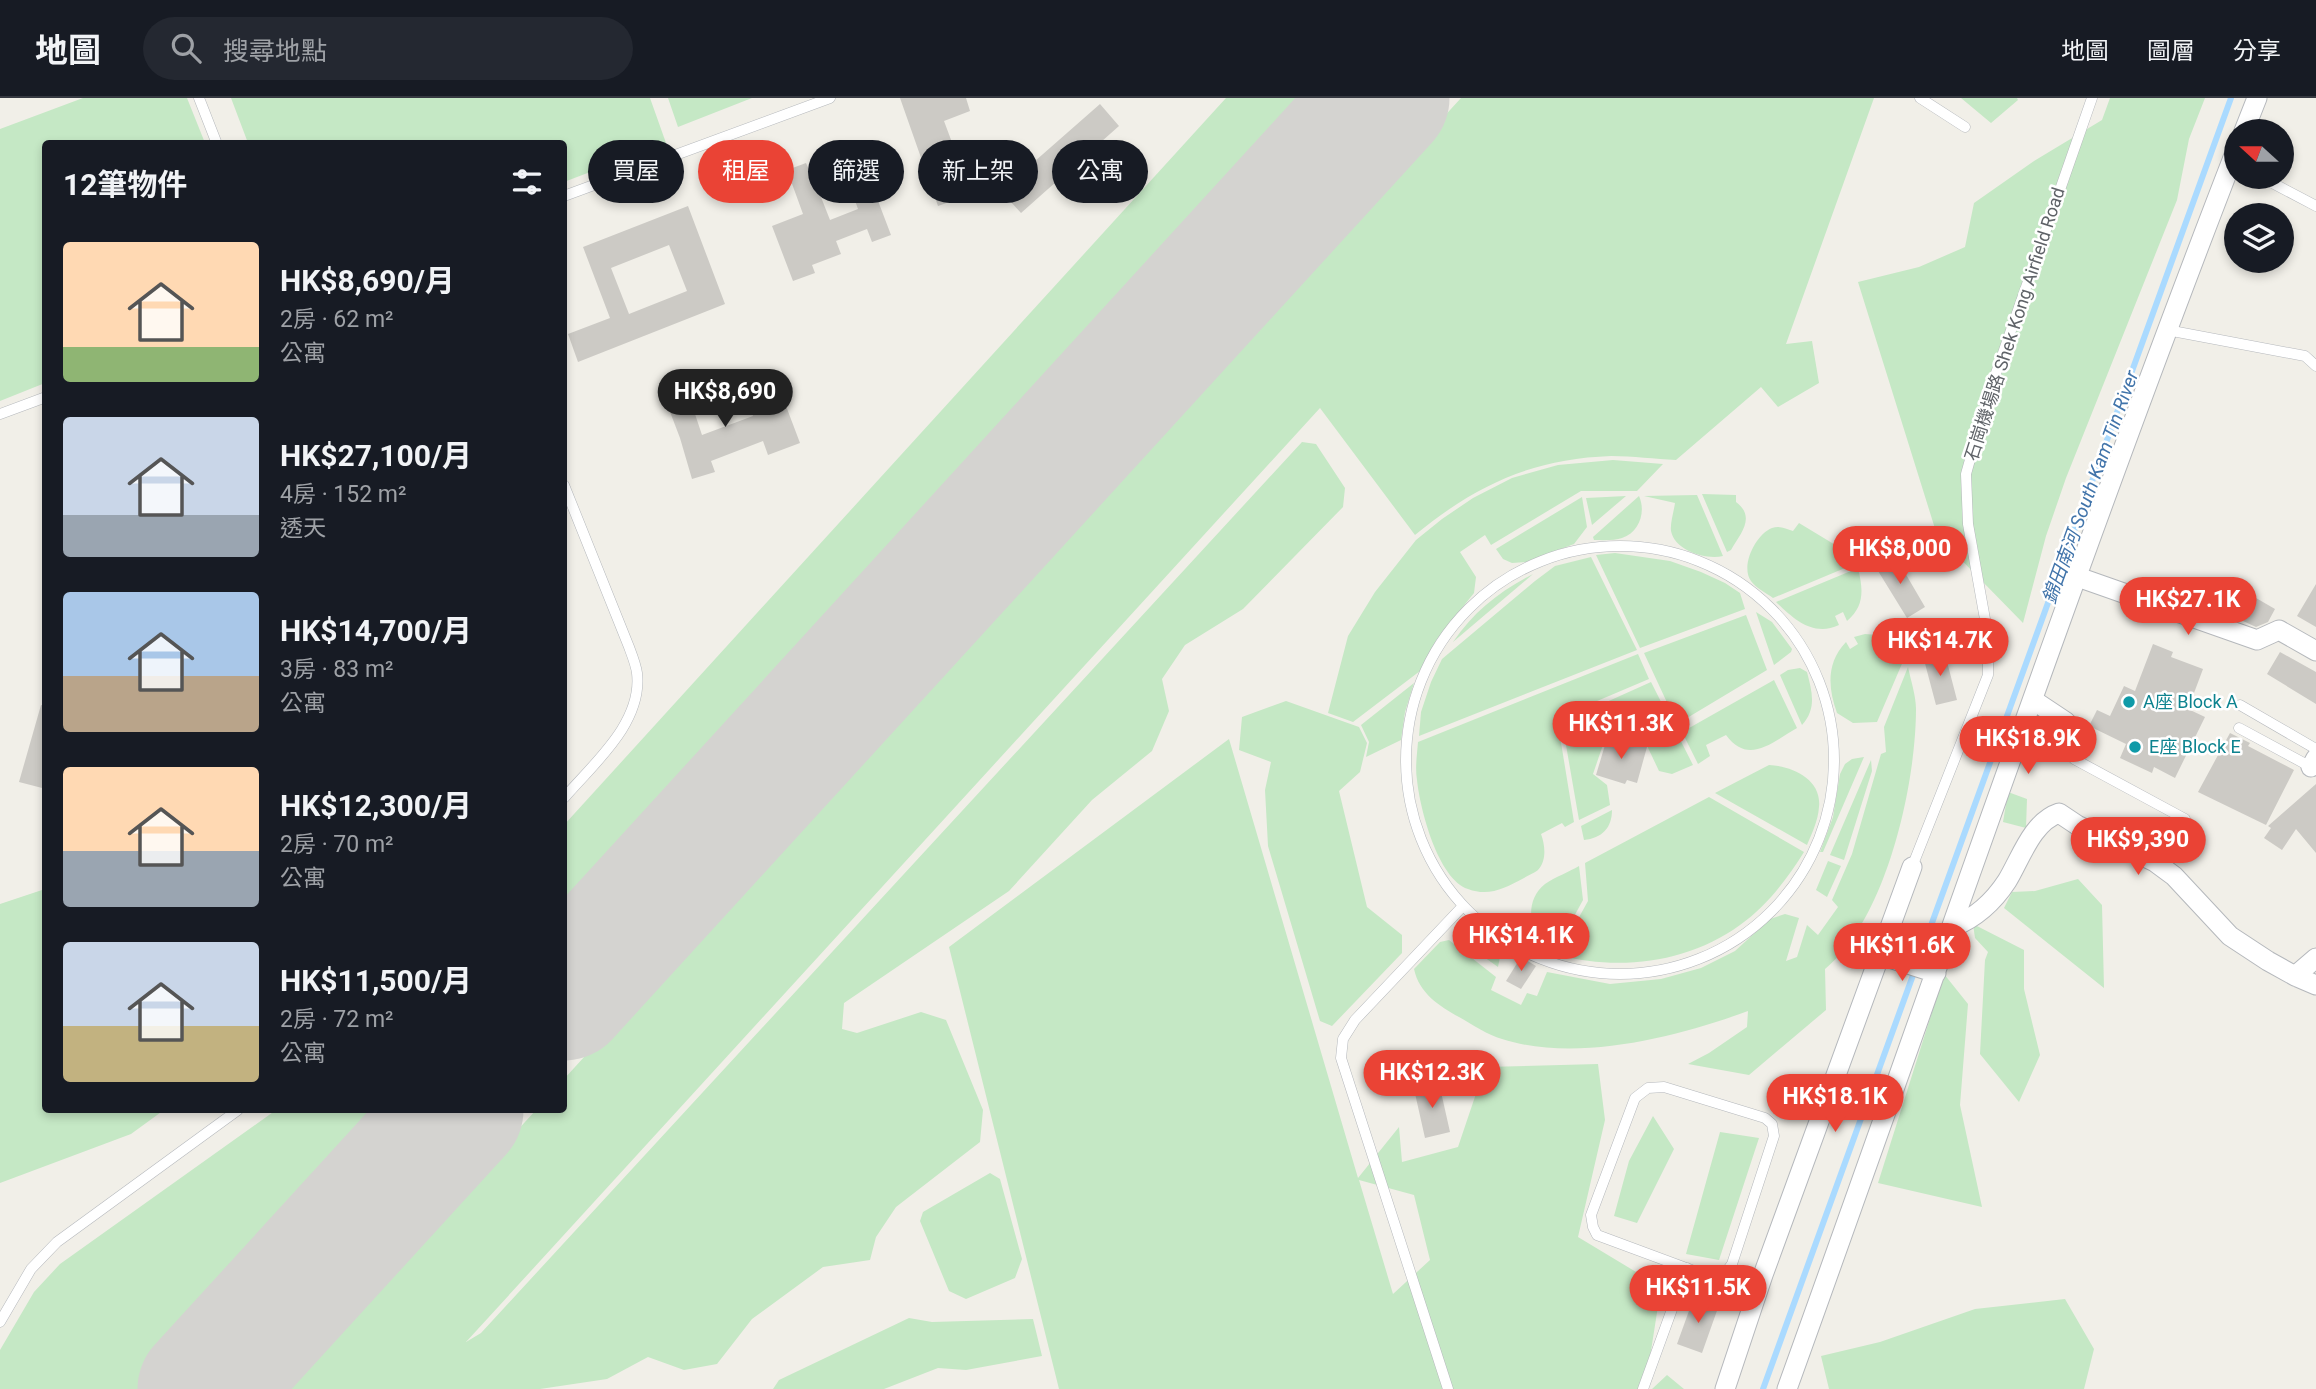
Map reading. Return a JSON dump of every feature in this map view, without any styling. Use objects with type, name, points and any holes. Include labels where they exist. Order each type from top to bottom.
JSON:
[{"type":"street","points":[[2249,119],[2257,98]]},
{"type":"street","points":[[1787,1389],[1953,927],[2075,576],[2166,330],[2224,186]]},
{"type":"street","points":[[2075,576],[2257,640],[2279,630],[2316,651]]},
{"type":"street","points":[[2033,701],[2066,722]]},
{"type":"street","points":[[1953,927],[1967,921],[1988,904],[2005,883],[2041,823],[2059,813],[2077,825],[2155,863],[2174,876],[2230,936],[2268,961],[2316,985]]},
{"type":"street","name":"石崗機場路 Shek Kong Airfield Road","points":[[1725,1389],[1763,1275],[1912,867]]},
{"type":"street","points":[[1880,954],[1936,973]]},
{"type":"street","points":[[2295,976],[2316,958]]},
{"type":"lane","points":[[200,98],[216,140]]},
{"type":"lane","points":[[567,195],[830,98]]},
{"type":"lane","points":[[1920,98],[1965,127]]},
{"type":"lane","name":"石崗機場路 Shek Kong Airfield Road","points":[[1912,867],[1988,675],[1988,636],[1968,524],[1966,474],[1987,399],[2092,98]]},
{"type":"lane","points":[[2284,189],[2316,206]]},
{"type":"lane","points":[[2166,330],[2305,356],[2316,366]]},
{"type":"lane","points":[[0,414],[42,398]]},
{"type":"lane","points":[[567,492],[629,647],[637,673],[637,693],[633,709],[623,728],[567,794]]},
{"type":"lane","points":[[1629,546],[1667,551],[1716,568],[1758,596],[1777,614],[1793,634],[1818,680],[1826,704],[1832,738],[1833,768],[1828,807],[1811,855],[1798,878],[1764,917],[1745,934],[1699,958],[1650,972],[1624,974],[1573,969],[1536,957],[1502,939],[1463,906],[1440,875],[1422,840],[1409,790],[1406,765],[1412,713],[1429,664],[1450,632],[1475,603],[1495,586],[1541,561],[1590,548],[1629,546]]},
{"type":"lane","points":[[2240,705],[2314,758]]},
{"type":"lane","points":[[2066,722],[2074,759],[2185,819]]},
{"type":"lane","points":[[2239,728],[2314,758]]},
{"type":"lane","points":[[1448,1389],[1341,1058],[1343,1039],[1355,1020],[1463,906]]},
{"type":"lane","points":[[1664,1087],[1765,1118],[1772,1124],[1774,1136],[1732,1265],[1724,1275],[1713,1278],[1687,1268],[1597,1235],[1592,1227],[1591,1215],[1635,1098],[1648,1088],[1664,1087]]},
{"type":"lane","points":[[0,1322],[32,1269],[57,1242],[234,1113]]},
{"type":"lane","points":[[1643,1389],[1687,1268]]},
{"type":"lane","points":[[0,1310],[12,1302]]},
{"type":"green space","points":[[83,98],[187,98],[204,140],[42,140],[42,384],[0,401],[0,129]]},
{"type":"green space","points":[[231,98],[650,98],[665,140],[588,140],[588,173],[567,181],[567,140],[247,140]]},
{"type":"green space","points":[[668,98],[752,98],[678,127]]},
{"type":"green space","points":[[1226,98],[1319,98],[567,921],[567,822],[1130,203],[1148,203],[1148,184]]},
{"type":"green space","points":[[1461,98],[1874,98],[1786,344],[1812,341],[1819,383],[1778,407],[1761,387],[1676,460],[1611,456],[1582,458],[1530,469],[1460,502],[1415,535],[1320,408],[466,1342],[481,1333],[1302,442],[1316,444],[1345,488],[1343,507],[1243,609],[1185,645],[1162,679],[1169,711],[1152,751],[1092,800],[1009,891],[844,1003],[842,1029],[857,1033],[921,1012],[946,1020],[983,1110],[980,1142],[896,1207],[876,1237],[870,1260],[823,1267],[752,1319],[717,1364],[684,1370],[648,1357],[607,1379],[540,1389],[280,1389],[533,1113],[567,1113],[567,1076]]},
{"type":"green space","points":[[1961,98],[2017,98],[2018,100],[1991,123]]},
{"type":"green space","points":[[2110,98],[2205,98],[2189,139],[2177,200],[2066,478],[2046,536],[2023,623],[1937,535],[1858,282],[1919,267],[1965,247],[1974,203],[2034,161],[2102,120]]},
{"type":"green space","points":[[1613,460],[1663,464],[1637,491],[1581,491],[1491,545],[1485,535],[1460,552],[1476,577],[1474,593],[1437,639],[1420,671],[1353,722],[1328,713],[1348,636],[1375,592],[1416,540],[1473,498],[1512,478],[1558,465]]},
{"type":"green space","points":[[1702,494],[1736,495],[1736,502],[1745,513],[1745,525],[1731,550],[1727,552]]},
{"type":"green space","points":[[1697,495],[1723,556],[1700,555],[1678,544],[1671,531],[1675,503],[1644,496]]},
{"type":"green space","points":[[1626,496],[1592,525],[1586,498]]},
{"type":"green space","points":[[1639,496],[1642,508],[1640,520],[1633,531],[1619,539],[1594,540],[1593,537]]},
{"type":"green space","points":[[1582,497],[1587,527],[1574,544],[1526,562],[1512,563],[1503,559],[1496,549]]},
{"type":"green space","points":[[1799,523],[1837,546],[1857,563],[1773,598],[1758,588],[1748,575],[1751,551],[1766,531],[1778,527],[1793,531]]},
{"type":"green space","points":[[1615,553],[1670,561],[1701,572],[1740,593],[1745,609],[1640,648],[1596,555]]},
{"type":"green space","points":[[1591,557],[1637,650],[1419,736],[1421,712],[1442,659],[1555,566]]},
{"type":"green space","points":[[1858,568],[1861,583],[1860,603],[1847,621],[1843,612],[1835,616],[1839,625],[1821,629],[1812,627],[1797,620],[1776,602]]},
{"type":"green space","points":[[1533,574],[1453,642],[1489,603]]},
{"type":"green space","points":[[1756,612],[1772,622],[1792,649],[1774,665]]},
{"type":"green space","points":[[1746,615],[1767,670],[1677,724],[1644,653]]},
{"type":"green space","points":[[1865,634],[1888,638],[1907,652],[1877,722],[1853,723],[1837,713],[1831,685],[1832,667],[1846,642],[1850,649],[1858,644],[1854,637]]},
{"type":"green space","points":[[1638,654],[1649,679],[1557,718],[1574,822],[1565,827],[1562,823],[1541,834],[1544,852],[1543,862],[1538,870],[1490,892],[1468,889],[1457,883],[1439,858],[1427,825],[1416,775],[1418,742]]},
{"type":"green space","points":[[1908,667],[1916,709],[1915,740],[1903,812],[1881,885],[1865,918],[1846,947],[1825,969],[1826,1010],[1749,1075],[1688,1064],[1747,1027],[1748,1011],[1690,1030],[1627,1044],[1594,1048],[1531,1046],[1491,1035],[1444,1008],[1420,985],[1414,969],[1440,942],[1449,940],[1496,977],[1491,990],[1521,1005],[1527,993],[1537,996],[1547,972],[1610,984],[1661,979],[1701,968],[1735,951],[1770,919],[1785,914],[1799,918],[1786,961],[1797,957],[1807,925],[1818,935],[1838,907],[1832,900],[1852,854],[1881,754],[1886,752],[1884,727]]},
{"type":"green space","points":[[1800,668],[1807,672],[1812,700],[1810,712],[1802,725],[1780,675]]},
{"type":"green space","points":[[1774,680],[1797,728],[1769,745],[1751,750],[1734,744],[1726,735],[1706,745],[1710,756],[1698,764],[1682,732]]},
{"type":"green space","points":[[1651,682],[1693,765],[1672,774],[1659,771],[1641,733],[1624,723],[1608,730],[1593,774],[1607,785],[1610,805],[1579,820],[1562,722]]},
{"type":"green space","points":[[1414,683],[1405,712],[1401,740],[1366,757],[1369,742],[1361,725]]},
{"type":"green space","points":[[1286,701],[1359,727],[1367,743],[1360,772],[1339,791],[1367,907],[1402,935],[1402,953],[1332,1026],[1320,1021],[1268,846],[1265,790],[1271,762],[1239,750],[1242,717]]},
{"type":"green space","points":[[1229,739],[1358,1178],[1399,1127],[1402,1162],[1458,1147],[1485,1067],[1598,1064],[1605,1120],[1578,1237],[1661,1287],[1645,1389],[1059,1389],[949,947]],"holes":[[[1359,1180],[1414,1195],[1430,1260],[1393,1294]]]},
{"type":"green space","points":[[1864,757],[1823,852],[1820,852],[1833,817],[1840,774],[1845,764],[1852,759]]},
{"type":"green space","points":[[1871,760],[1872,771],[1844,860],[1830,855]]},
{"type":"green space","points":[[1769,765],[1796,771],[1816,789],[1819,797],[1818,812],[1807,845],[1715,793]]},
{"type":"green space","points":[[2008,792],[2027,799],[2026,828],[2003,822]]},
{"type":"green space","points":[[1709,797],[1804,852],[1768,901],[1750,918],[1720,938],[1676,955],[1629,963],[1581,960],[1558,955],[1588,901],[1585,863]]},
{"type":"green space","points":[[1612,810],[1605,831],[1584,840],[1581,826]]},
{"type":"green space","points":[[1828,861],[1841,866],[1827,897],[1816,890]]},
{"type":"green space","points":[[1579,866],[1583,900],[1553,955],[1534,931],[1531,911],[1533,901],[1545,884]]},
{"type":"green space","points":[[2078,879],[2102,905],[2104,988],[2004,908],[2012,892],[2035,891]]},
{"type":"green space","points":[[42,890],[42,1113],[160,1113],[131,1134],[0,1183],[0,904]]},
{"type":"green space","points":[[1973,924],[2024,950],[2024,989],[2040,1055],[2019,1102],[1980,1054],[1985,960],[1988,952],[1975,938]]},
{"type":"green space","points":[[1469,935],[1487,939],[1495,944],[1501,952],[1498,967],[1456,937]]},
{"type":"green space","points":[[1944,974],[1968,1004],[1960,1105],[1982,1207],[1878,1183]]},
{"type":"green space","points":[[272,1113],[391,1113],[138,1389],[0,1389],[0,1350],[34,1292],[60,1264]]},
{"type":"green space","points":[[1653,1116],[1674,1149],[1637,1223],[1614,1216],[1629,1161]]},
{"type":"green space","points":[[1720,1132],[1759,1138],[1719,1260],[1686,1254]]},
{"type":"green space","points":[[990,1173],[1000,1179],[1022,1259],[1015,1278],[966,1299],[949,1291],[920,1221],[923,1212]]},
{"type":"green space","points":[[2065,1299],[2094,1349],[2084,1389],[1829,1389],[1821,1356],[1880,1342],[1975,1309]]},
{"type":"green space","points":[[909,1318],[932,1322],[1033,1319],[1042,1356],[966,1370],[938,1368],[884,1389],[773,1389],[779,1380]]},
{"type":"green space","points":[[1667,1375],[1684,1389],[1652,1389]]},
{"type":"building","points":[[900,98],[966,98],[970,111],[944,121],[951,140],[918,140],[918,149]]},
{"type":"building","points":[[1100,104],[1119,126],[1103,140],[1059,140]]},
{"type":"building","points":[[1052,146],[1052,185],[1038,198],[1038,158]]},
{"type":"building","points":[[806,163],[808,203],[823,203],[830,220],[858,209],[856,203],[879,203],[891,235],[872,242],[867,229],[836,241],[841,254],[812,265],[815,273],[793,281],[772,226],[803,214],[794,189],[794,167]]},
{"type":"building","points":[[1012,203],[1032,203],[1021,213]]},
{"type":"building","points":[[688,206],[725,304],[578,362],[568,334],[610,318],[583,247]],"holes":[[[669,245],[687,291],[629,314],[611,268]]]},
{"type":"building","points":[[684,373],[702,435],[753,416],[751,410],[783,398],[800,443],[768,455],[763,441],[711,461],[715,472],[692,479],[659,383]]},
{"type":"building","points":[[1894,554],[1925,607],[1907,618],[1875,566]]},
{"type":"building","points":[[2316,584],[2316,627],[2297,616]]},
{"type":"building","points":[[2256,598],[2275,609],[2268,622],[2256,627],[2243,621]]},
{"type":"building","points":[[2153,644],[2173,652],[2171,657],[2203,669],[2188,709],[2205,717],[2175,778],[2154,767],[2152,773],[2120,758],[2126,744],[2089,726],[2097,710],[2110,716],[2124,686],[2135,691]]},
{"type":"building","points":[[1944,650],[1957,700],[1936,705],[1923,656]]},
{"type":"building","points":[[2280,652],[2316,672],[2316,704],[2267,674]]},
{"type":"building","points":[[41,705],[42,705],[42,788],[19,782]]},
{"type":"building","points":[[2230,733],[2250,743],[2248,746],[2294,770],[2266,825],[2198,792]]},
{"type":"building","points":[[1608,735],[1647,747],[1637,783],[1627,780],[1625,784],[1596,775]]},
{"type":"building","points":[[2316,784],[2316,853],[2296,829],[2282,850],[2264,838],[2271,828],[2268,826]]},
{"type":"building","points":[[1521,957],[1536,966],[1521,989],[1506,981]]},
{"type":"building","points":[[1439,1083],[1450,1132],[1425,1138],[1414,1089]]},
{"type":"building","points":[[1694,1297],[1719,1305],[1702,1353],[1677,1344]]},
{"type":"waterway","name":"錦田南河 South Kam Tin River","points":[[1763,1389],[2231,98]]},
{"type":"runway","points":[[567,992],[1384,98]]},
{"type":"runway","points":[[203,1389],[455,1113]]},
{"type":"place","name":"A座 Block A","points":[[2129,702]]},
{"type":"place","name":"E座 Block E","points":[[2135,747]]}]
